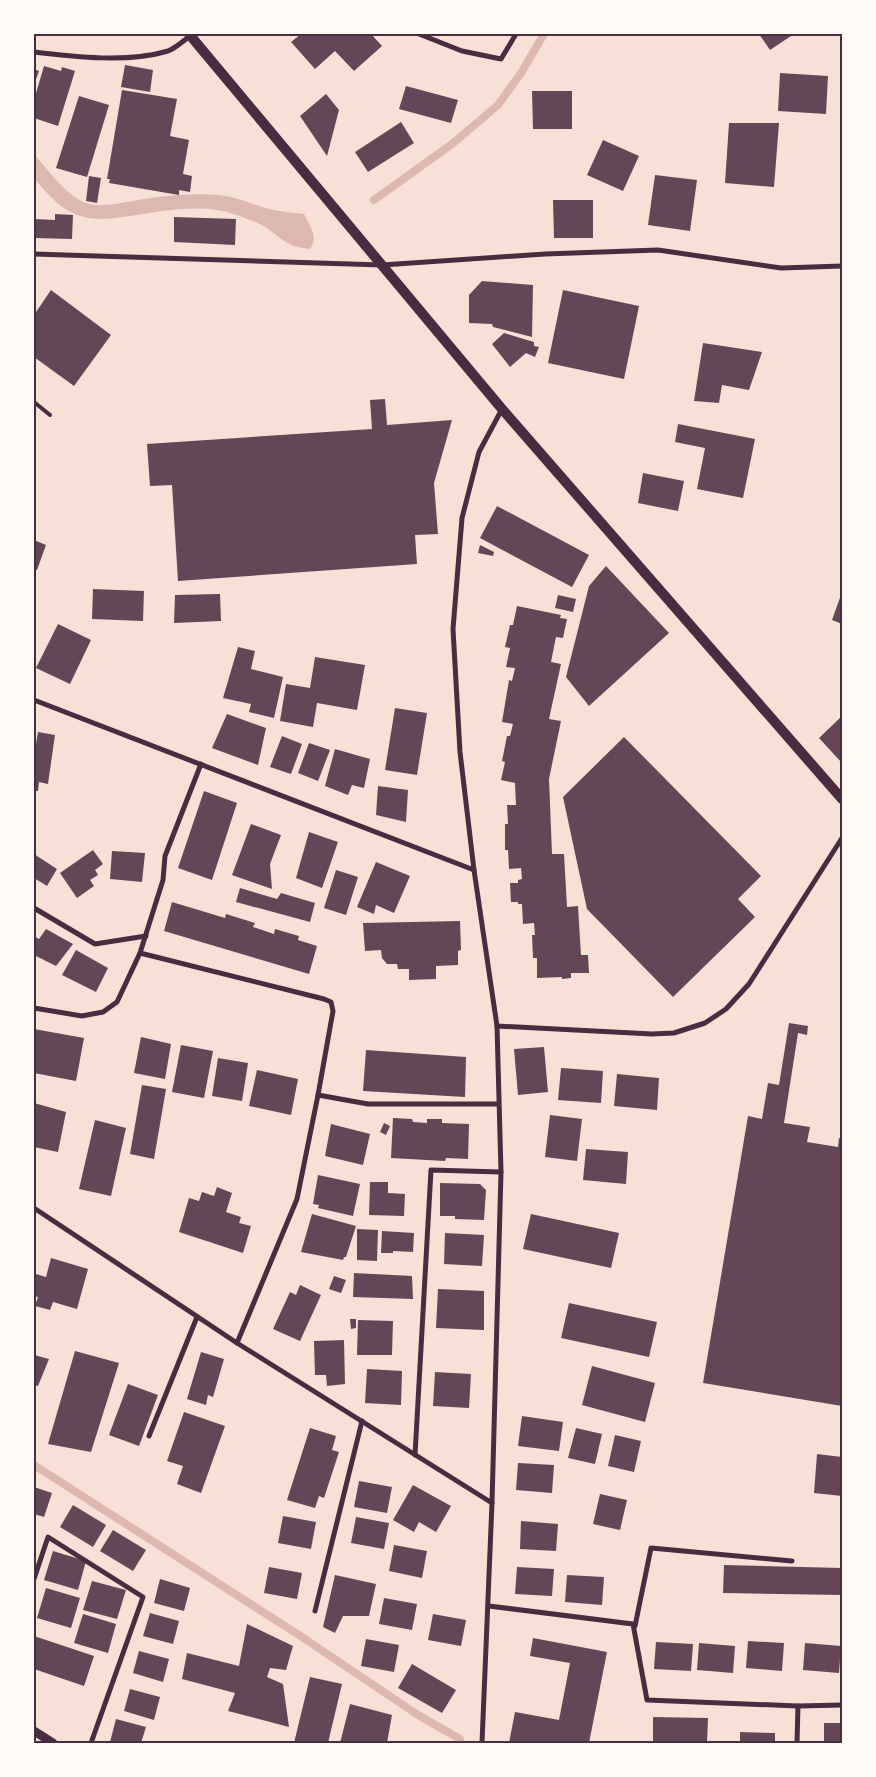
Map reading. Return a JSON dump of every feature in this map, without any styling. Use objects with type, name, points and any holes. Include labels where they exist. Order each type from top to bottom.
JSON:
[{"type":"main road","points":[[189,35],[502,409],[842,799]]},
{"type":"street","points":[[418,34],[462,51],[501,59],[516,34]]},
{"type":"street","points":[[34,52],[61,55],[138,57],[170,50],[189,35]]},
{"type":"street","points":[[34,254],[382,265],[545,254],[658,250],[781,268],[842,266]]},
{"type":"street","points":[[482,1743],[489,1606],[501,1172],[498,1104],[498,1026],[474,870],[460,752],[453,629],[462,518],[479,452],[502,409]]},
{"type":"street","points":[[34,700],[474,870]]},
{"type":"street","points":[[34,1008],[82,1016],[103,1012],[117,1002],[146,936],[163,880],[165,856],[201,764]]},
{"type":"street","points":[[498,1026],[652,1034],[674,1033],[705,1023],[726,1009],[748,984],[842,838]]},
{"type":"street","points":[[34,908],[95,944],[146,936]]},
{"type":"street","points":[[140,953],[331,1002],[333,1011],[297,1199],[237,1343]]},
{"type":"street","points":[[318,1096],[368,1104],[498,1104]]},
{"type":"street","points":[[415,1455],[431,1170],[501,1172]]},
{"type":"street","points":[[34,1208],[237,1343],[492,1504]]},
{"type":"street","points":[[150,1436],[197,1317]]},
{"type":"street","points":[[315,1611],[362,1421]]},
{"type":"street","points":[[34,1579],[48,1538],[143,1597],[91,1743]]},
{"type":"street","points":[[634,1629],[651,1548],[792,1561]]},
{"type":"street","points":[[489,1606],[633,1624],[647,1700],[798,1706],[842,1705]]},
{"type":"street","points":[[796,1743],[798,1706]]},
{"type":"street","points":[[34,1731],[53,1743]]},
{"type":"lane","points":[[34,402],[50,415]]},
{"type":"shaded area","points":[[34,154],[65,189],[79,200],[92,205],[109,205],[158,197],[185,195],[211,194],[226,196],[274,210],[304,214],[313,232],[313,245],[310,249],[296,247],[267,228],[236,215],[217,210],[177,210],[105,219],[81,216],[67,210],[57,202],[34,178]]},
{"type":"building","points":[[301,34],[371,34],[382,46],[354,71],[335,51],[315,69],[291,42]]},
{"type":"building","points":[[759,34],[794,34],[770,50]]},
{"type":"building","points":[[125,65],[153,70],[150,92],[121,87]]},
{"type":"building","points":[[44,66],[61,71],[62,67],[75,71],[58,126],[34,118],[34,100]]},
{"type":"building","points":[[34,69],[39,71],[34,85]]},
{"type":"building","points":[[780,73],[828,76],[826,114],[778,111]]},
{"type":"building","points":[[406,86],[458,100],[451,123],[399,109]]},
{"type":"building","points":[[122,90],[177,99],[170,136],[189,140],[183,174],[192,176],[190,192],[179,190],[179,195],[109,183],[110,179],[107,179]]},
{"type":"building","points":[[532,91],[572,91],[572,129],[533,129]]},
{"type":"building","points":[[326,94],[339,110],[327,156],[300,116]]},
{"type":"building","points":[[79,96],[109,105],[87,177],[56,168]]},
{"type":"building","points":[[401,122],[414,143],[368,172],[355,152]]},
{"type":"building","points":[[729,123],[779,123],[774,187],[725,183]]},
{"type":"building","points":[[603,140],[639,156],[623,191],[587,175]]},
{"type":"building","points":[[655,175],[697,180],[690,231],[648,225]]},
{"type":"building","points":[[89,176],[101,178],[97,203],[86,201]]},
{"type":"building","points":[[553,200],[593,200],[593,238],[554,238]]},
{"type":"building","points":[[55,214],[73,215],[72,239],[34,238],[34,219],[55,220]]},
{"type":"building","points":[[174,217],[236,219],[235,245],[174,242]]},
{"type":"building","points":[[482,281],[533,285],[532,337],[493,327],[492,324],[469,323],[469,295]]},
{"type":"building","points":[[51,290],[111,335],[74,386],[34,357],[34,315]]},
{"type":"building","points":[[563,290],[639,306],[624,379],[548,363]]},
{"type":"building","points":[[504,333],[534,342],[534,346],[539,347],[535,357],[526,353],[510,367],[492,344]]},
{"type":"building","points":[[703,343],[762,352],[749,390],[722,385],[719,403],[694,401]]},
{"type":"building","points":[[385,399],[387,425],[452,420],[434,483],[438,534],[415,535],[417,564],[178,581],[172,485],[150,486],[147,444],[372,429],[370,400]]},
{"type":"building","points":[[678,424],[755,439],[743,498],[697,489],[705,448],[675,442]]},
{"type":"building","points":[[643,473],[684,481],[678,511],[638,503]]},
{"type":"building","points":[[497,506],[589,555],[572,587],[480,538]]},
{"type":"building","points":[[34,540],[46,545],[37,570],[34,569]]},
{"type":"building","points":[[480,545],[494,552],[493,556],[478,553]]},
{"type":"building","points":[[606,566],[669,633],[589,706],[566,677],[589,586]]},
{"type":"building","points":[[93,589],[144,591],[143,621],[92,619]]},
{"type":"building","points":[[842,592],[842,624],[832,620]]},
{"type":"building","points":[[220,594],[221,621],[174,623],[175,595]]},
{"type":"building","points":[[558,595],[576,599],[573,612],[555,608]]},
{"type":"building","points":[[517,606],[561,615],[560,618],[567,619],[563,638],[556,637],[551,662],[561,664],[549,719],[561,721],[549,779],[552,854],[564,854],[567,907],[578,906],[581,955],[588,955],[589,973],[571,973],[571,978],[537,978],[537,958],[533,958],[532,935],[535,935],[534,923],[523,924],[522,904],[511,902],[510,883],[518,883],[518,880],[522,879],[521,868],[509,869],[508,850],[505,850],[505,824],[508,824],[507,805],[516,805],[515,783],[501,780],[505,762],[502,761],[507,736],[510,736],[513,724],[502,722],[509,680],[512,681],[515,668],[506,667],[510,648],[505,647]]},
{"type":"building","points":[[58,624],[91,640],[70,684],[36,668]]},
{"type":"building","points":[[238,647],[255,651],[251,669],[283,677],[274,718],[249,712],[251,704],[223,698]]},
{"type":"building","points":[[315,657],[365,665],[357,710],[317,703],[313,727],[280,721],[286,684],[310,688]]},
{"type":"building","points":[[395,708],[427,713],[417,775],[385,770]]},
{"type":"building","points":[[227,714],[266,728],[258,765],[212,748]]},
{"type":"building","points":[[842,716],[842,763],[819,738]]},
{"type":"building","points":[[38,732],[55,735],[48,784],[39,782],[38,791],[34,791],[34,743],[36,744]]},
{"type":"building","points":[[282,736],[302,744],[291,774],[270,767]]},
{"type":"building","points":[[624,737],[761,876],[738,899],[755,917],[673,997],[587,909],[563,797]]},
{"type":"building","points":[[309,743],[330,750],[318,781],[298,773]]},
{"type":"building","points":[[335,749],[370,759],[364,788],[352,785],[348,795],[325,786]]},
{"type":"building","points":[[378,786],[408,790],[406,822],[376,815]]},
{"type":"building","points":[[204,791],[237,803],[212,880],[178,868]]},
{"type":"building","points":[[251,824],[281,835],[270,864],[272,889],[232,875]]},
{"type":"building","points":[[309,832],[338,842],[322,888],[296,878]]},
{"type":"building","points":[[93,850],[103,864],[95,870],[98,875],[90,880],[94,886],[77,898],[60,873]]},
{"type":"building","points":[[112,851],[145,853],[142,882],[110,879]]},
{"type":"building","points":[[34,854],[57,869],[47,886],[34,878]]},
{"type":"building","points":[[376,862],[410,876],[394,913],[376,905],[374,914],[357,907]]},
{"type":"building","points":[[336,870],[358,877],[346,915],[324,908]]},
{"type":"building","points":[[240,888],[277,899],[281,893],[315,903],[310,922],[236,902]]},
{"type":"building","points":[[172,902],[225,918],[226,914],[255,923],[253,927],[274,934],[275,929],[299,936],[298,940],[317,946],[309,974],[164,931]]},
{"type":"building","points":[[460,921],[461,950],[458,951],[458,965],[436,966],[436,979],[409,980],[409,969],[398,969],[397,964],[387,964],[382,958],[381,950],[365,951],[363,923]]},
{"type":"building","points":[[46,929],[73,944],[56,966],[34,955],[34,936],[39,939]]},
{"type":"building","points":[[76,950],[108,968],[96,992],[62,975]]},
{"type":"building","points":[[789,1023],[808,1026],[807,1035],[798,1033],[784,1123],[810,1127],[807,1142],[838,1147],[839,1138],[842,1139],[842,1406],[703,1383],[748,1116],[762,1119],[768,1083],[779,1085]]},
{"type":"building","points":[[34,1029],[84,1038],[76,1081],[34,1073]]},
{"type":"building","points":[[141,1037],[171,1044],[165,1079],[134,1073]]},
{"type":"building","points":[[181,1045],[213,1051],[204,1098],[172,1092]]},
{"type":"building","points":[[544,1047],[548,1092],[518,1095],[514,1049]]},
{"type":"building","points":[[366,1050],[466,1057],[465,1097],[363,1091]]},
{"type":"building","points":[[218,1058],[248,1063],[242,1101],[212,1096]]},
{"type":"building","points":[[561,1068],[603,1071],[601,1103],[558,1100]]},
{"type":"building","points":[[257,1070],[298,1079],[291,1115],[249,1106]]},
{"type":"building","points":[[617,1074],[659,1078],[657,1110],[614,1106]]},
{"type":"building","points":[[142,1085],[166,1089],[154,1159],[130,1154]]},
{"type":"building","points":[[34,1103],[66,1112],[58,1152],[34,1147]]},
{"type":"building","points":[[550,1115],[582,1119],[577,1161],[545,1157]]},
{"type":"building","points":[[393,1118],[412,1119],[413,1122],[427,1123],[427,1119],[442,1119],[442,1123],[469,1124],[468,1159],[446,1158],[445,1161],[391,1158]]},
{"type":"building","points":[[95,1120],[126,1128],[111,1196],[79,1189]]},
{"type":"building","points":[[384,1123],[390,1126],[386,1135],[380,1132]]},
{"type":"building","points":[[331,1124],[370,1134],[363,1165],[325,1156]]},
{"type":"building","points":[[586,1149],[628,1152],[626,1184],[583,1180]]},
{"type":"building","points":[[318,1175],[360,1184],[353,1216],[318,1208],[319,1205],[313,1204]]},
{"type":"building","points":[[370,1182],[388,1182],[388,1193],[405,1194],[404,1216],[369,1215]]},
{"type":"building","points":[[440,1183],[480,1184],[486,1190],[484,1220],[455,1219],[455,1216],[440,1216]]},
{"type":"building","points":[[217,1187],[232,1193],[226,1212],[241,1217],[239,1223],[251,1226],[243,1253],[179,1232],[189,1198],[199,1201],[202,1192],[214,1196]]},
{"type":"building","points":[[312,1214],[356,1226],[346,1257],[343,1260],[301,1252]]},
{"type":"building","points":[[531,1214],[619,1233],[611,1268],[523,1249]]},
{"type":"building","points":[[357,1229],[378,1230],[377,1261],[357,1260]]},
{"type":"building","points":[[382,1231],[414,1233],[413,1252],[393,1251],[393,1253],[381,1253]]},
{"type":"building","points":[[445,1233],[484,1235],[482,1266],[444,1264]]},
{"type":"building","points":[[51,1258],[88,1269],[77,1309],[53,1302],[50,1310],[35,1306],[38,1297],[34,1296],[36,1274],[46,1277]]},
{"type":"building","points":[[354,1273],[412,1276],[413,1299],[353,1297]]},
{"type":"building","points":[[334,1276],[346,1280],[341,1293],[329,1289]]},
{"type":"building","points":[[300,1285],[321,1295],[300,1341],[273,1329],[290,1292],[296,1295]]},
{"type":"building","points":[[438,1289],[484,1291],[484,1330],[436,1328]]},
{"type":"building","points":[[569,1303],[657,1322],[649,1357],[561,1338]]},
{"type":"building","points":[[350,1319],[356,1319],[356,1328],[351,1329]]},
{"type":"building","points":[[358,1320],[393,1321],[392,1355],[357,1355]]},
{"type":"building","points":[[344,1340],[345,1384],[327,1386],[326,1375],[315,1375],[314,1341]]},
{"type":"building","points":[[75,1351],[119,1363],[91,1452],[48,1444]]},
{"type":"building","points":[[201,1352],[224,1359],[213,1397],[208,1395],[206,1405],[187,1399]]},
{"type":"building","points":[[34,1355],[49,1359],[38,1386],[34,1385]]},
{"type":"building","points":[[592,1366],[655,1383],[645,1422],[582,1405]]},
{"type":"building","points":[[367,1369],[402,1371],[401,1405],[365,1403]]},
{"type":"building","points":[[435,1372],[471,1374],[469,1408],[433,1406]]},
{"type":"building","points":[[128,1384],[158,1395],[139,1446],[109,1435]]},
{"type":"building","points":[[184,1412],[225,1426],[201,1493],[177,1484],[183,1466],[167,1461]]},
{"type":"building","points":[[522,1416],[563,1422],[559,1451],[518,1446]]},
{"type":"building","points":[[310,1428],[336,1436],[332,1450],[339,1452],[324,1498],[319,1496],[315,1508],[287,1500]]},
{"type":"building","points":[[576,1428],[602,1434],[595,1464],[568,1458]]},
{"type":"building","points":[[615,1435],[641,1441],[634,1472],[608,1466]]},
{"type":"building","points":[[817,1454],[842,1457],[842,1496],[814,1493]]},
{"type":"building","points":[[518,1463],[554,1465],[552,1493],[516,1490]]},
{"type":"building","points":[[359,1481],[392,1487],[387,1513],[354,1507]]},
{"type":"building","points":[[413,1485],[451,1506],[436,1532],[419,1522],[414,1532],[393,1520]]},
{"type":"building","points":[[34,1487],[52,1493],[44,1517],[34,1514]]},
{"type":"building","points":[[600,1494],[627,1500],[620,1530],[593,1524]]},
{"type":"building","points":[[73,1505],[106,1525],[93,1547],[60,1527]]},
{"type":"building","points":[[283,1516],[316,1522],[311,1549],[278,1543]]},
{"type":"building","points":[[356,1517],[389,1523],[384,1549],[351,1543]]},
{"type":"building","points":[[521,1521],[558,1524],[556,1551],[520,1549]]},
{"type":"building","points":[[113,1530],[146,1550],[133,1571],[100,1551]]},
{"type":"building","points":[[394,1545],[427,1551],[422,1578],[389,1571]]},
{"type":"building","points":[[53,1551],[86,1561],[78,1590],[44,1580]]},
{"type":"building","points":[[724,1565],[842,1568],[842,1595],[723,1593]]},
{"type":"building","points":[[269,1567],[302,1573],[297,1599],[264,1593]]},
{"type":"building","points":[[517,1567],[554,1569],[552,1596],[515,1594]]},
{"type":"building","points":[[335,1575],[376,1584],[369,1616],[343,1616],[335,1633],[323,1627]]},
{"type":"building","points":[[567,1575],[604,1577],[602,1605],[565,1602]]},
{"type":"building","points":[[160,1579],[190,1588],[184,1611],[154,1603]]},
{"type":"building","points":[[92,1581],[126,1590],[117,1619],[83,1610]]},
{"type":"building","points":[[46,1588],[80,1598],[71,1628],[37,1618]]},
{"type":"building","points":[[384,1598],[417,1604],[412,1630],[379,1624]]},
{"type":"building","points":[[150,1613],[179,1621],[173,1644],[143,1636]]},
{"type":"building","points":[[83,1614],[116,1624],[108,1653],[74,1643]]},
{"type":"building","points":[[433,1614],[466,1620],[461,1646],[428,1640]]},
{"type":"building","points":[[247,1624],[293,1646],[286,1670],[270,1668],[267,1677],[283,1684],[289,1727],[228,1711],[235,1693],[182,1679],[187,1653],[239,1666]]},
{"type":"building","points":[[34,1636],[94,1656],[84,1686],[34,1669]]},
{"type":"building","points":[[533,1638],[607,1652],[589,1743],[509,1743],[515,1712],[559,1720],[570,1663],[530,1656]]},
{"type":"building","points":[[366,1639],[399,1645],[394,1672],[361,1666]]},
{"type":"building","points":[[748,1641],[784,1643],[782,1671],[746,1668]]},
{"type":"building","points":[[656,1642],[693,1644],[691,1671],[654,1669]]},
{"type":"building","points":[[699,1643],[735,1646],[733,1673],[697,1670]]},
{"type":"building","points":[[805,1643],[841,1646],[839,1673],[803,1670]]},
{"type":"building","points":[[139,1651],[169,1659],[163,1682],[133,1673]]},
{"type":"building","points":[[412,1664],[456,1690],[442,1713],[398,1688]]},
{"type":"building","points":[[310,1677],[342,1684],[328,1743],[294,1743]]},
{"type":"building","points":[[130,1689],[160,1697],[154,1720],[124,1711]]},
{"type":"building","points":[[350,1704],[392,1715],[387,1743],[340,1743]]},
{"type":"building","points":[[653,1717],[708,1718],[707,1743],[653,1743]]},
{"type":"building","points":[[116,1719],[146,1727],[141,1743],[110,1742]]},
{"type":"building","points":[[824,1723],[842,1723],[842,1743],[824,1743]]},
{"type":"building","points":[[740,1732],[775,1733],[775,1743],[740,1743]]},
{"type":"waterway","points":[[374,200],[452,144],[498,105],[521,73],[544,34]]},
{"type":"waterway","points":[[34,1465],[299,1635],[418,1715],[460,1739],[460,1743]]}]
